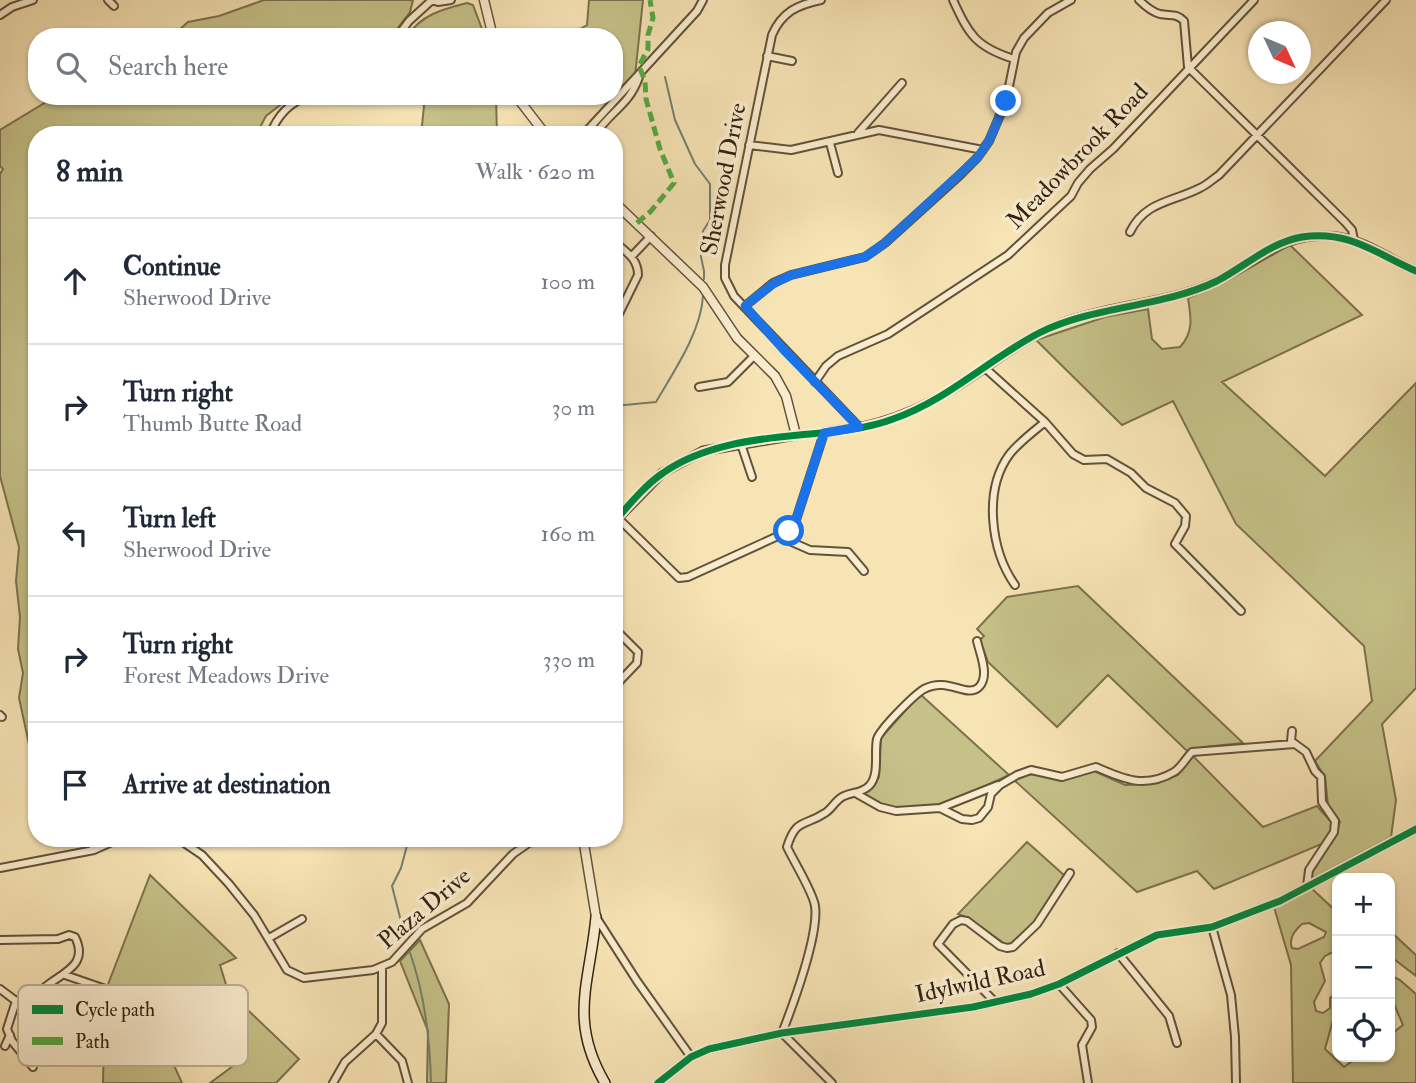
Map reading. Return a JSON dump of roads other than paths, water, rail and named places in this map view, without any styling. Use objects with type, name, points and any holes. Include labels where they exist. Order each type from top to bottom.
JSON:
[{"type":"main road","points":[[596,917],[586,976],[584,1030],[590,1055],[606,1083]]},
{"type":"street","points":[[0,15],[18,2],[33,0]]},
{"type":"street","points":[[404,28],[432,0],[450,0]]},
{"type":"street","points":[[484,0],[491,28]]},
{"type":"street","points":[[623,101],[634,93],[641,72],[703,0]]},
{"type":"street","name":"Sherwood Drive","points":[[821,0],[798,5],[783,16],[772,35],[725,265],[725,278],[729,289],[859,427]]},
{"type":"street","points":[[953,0],[965,28],[979,43],[990,51],[1014,59]]},
{"type":"street","points":[[745,306],[773,284],[791,275],[865,257],[885,243],[950,185],[989,141],[1006,101],[1014,59],[1024,37],[1048,13],[1071,0]]},
{"type":"street","points":[[1139,0],[1158,14],[1181,17],[1184,21],[1188,67],[1345,222],[1352,230],[1354,240]]},
{"type":"street","name":"Meadowbrook Road","points":[[815,382],[826,366],[838,356],[888,334],[1008,255],[1071,196],[1090,169],[1113,149],[1254,0]]},
{"type":"street","points":[[1130,232],[1137,217],[1165,201],[1202,188],[1258,134],[1386,0]]},
{"type":"street","points":[[767,56],[792,61]]},
{"type":"street","points":[[856,135],[902,83]]},
{"type":"street","points":[[275,126],[282,113],[291,105]]},
{"type":"street","points":[[523,105],[538,126]]},
{"type":"street","points":[[593,126],[618,105]]},
{"type":"street","points":[[600,126],[609,112]]},
{"type":"street","points":[[749,145],[792,150],[879,130],[983,150]]},
{"type":"street","points":[[830,143],[838,173]]},
{"type":"street","points":[[623,210],[702,287],[737,338],[775,376],[786,396],[796,435]]},
{"type":"street","points":[[632,256],[651,236]]},
{"type":"street","points":[[623,513],[662,473],[703,451],[893,420],[954,389],[1048,329],[1068,321],[1179,295],[1204,286],[1283,242],[1301,237],[1335,236],[1354,240],[1416,271]]},
{"type":"street","points":[[623,249],[632,256],[638,268],[638,275],[623,306]]},
{"type":"street","points":[[699,387],[728,382],[754,356]]},
{"type":"street","points":[[985,368],[1045,422],[1073,454],[1084,460],[1107,460],[1130,473],[1146,488],[1175,503],[1186,516],[1185,526],[1175,544],[1241,611]]},
{"type":"street","points":[[1015,585],[998,552],[994,508],[998,472],[1010,453],[1045,422]]},
{"type":"street","points":[[623,526],[679,578],[688,577],[789,531],[795,523],[824,433]]},
{"type":"street","points":[[741,444],[752,477]]},
{"type":"street","points":[[778,536],[810,550],[848,552],[864,570]]},
{"type":"street","points":[[623,637],[638,652],[637,663],[623,678]]},
{"type":"street","points":[[832,1083],[782,1033],[803,976],[815,905],[787,847],[792,832],[805,821],[824,814],[842,797],[871,784],[875,773],[878,737],[911,699],[924,689],[939,684],[949,684],[968,692],[977,690],[983,681],[984,670],[977,641]]},
{"type":"street","points":[[1292,731],[1291,741],[1306,752],[1321,778],[1322,802],[1335,821],[1334,832],[1309,870],[1307,886]]},
{"type":"street","points":[[855,793],[880,807],[896,811],[940,808],[1031,770],[1062,777],[1096,766],[1121,779],[1152,781],[1176,772],[1192,752],[1294,744]]},
{"type":"street","points":[[940,808],[962,819],[979,818],[988,807],[991,794],[1000,785]]},
{"type":"street","name":"Idylwild Road","points":[[658,1083],[691,1057],[709,1049],[782,1033],[974,1007],[1031,994],[1059,984],[1157,935],[1212,927],[1280,901],[1416,829]]},
{"type":"street","points":[[0,868],[101,847]]},
{"type":"street","name":"Plaza Drive","points":[[190,847],[202,855],[254,915],[287,970],[304,978],[382,967],[392,962],[422,929],[467,903],[513,854],[523,847]]},
{"type":"street","points":[[584,847],[596,917],[691,1057]]},
{"type":"street","points":[[995,1002],[938,944],[953,925],[961,920],[967,921],[1000,946],[1013,947],[1037,924],[1070,873]]},
{"type":"street","points":[[269,938],[302,919]]},
{"type":"street","points":[[1212,927],[1231,995],[1236,1083]]},
{"type":"street","points":[[0,940],[58,939],[69,935],[75,937],[79,946],[77,962],[65,975],[49,985]]},
{"type":"street","points":[[1118,953],[1169,1016],[1177,1044]]},
{"type":"street","points":[[333,1083],[345,1062],[376,1034],[382,1023],[382,967]]},
{"type":"street","points":[[65,975],[94,985]]},
{"type":"street","points":[[1059,984],[1091,1020],[1092,1027],[1082,1045],[1088,1083]]},
{"type":"street","points":[[0,989],[16,1001],[7,1029],[18,1048]]},
{"type":"street","points":[[376,1034],[402,1061],[408,1083]]},
{"type":"street","points":[[5,1046],[10,1035]]},
{"type":"waterway","points":[[665,77],[675,120],[695,164],[710,184],[710,220],[703,231],[701,257],[704,279]]},
{"type":"waterway","points":[[623,405],[656,402],[692,337],[703,296]]},
{"type":"waterway","points":[[405,937],[392,886],[401,868],[407,847]]},
{"type":"waterway","points":[[410,953],[426,1017],[431,1083]]}]
